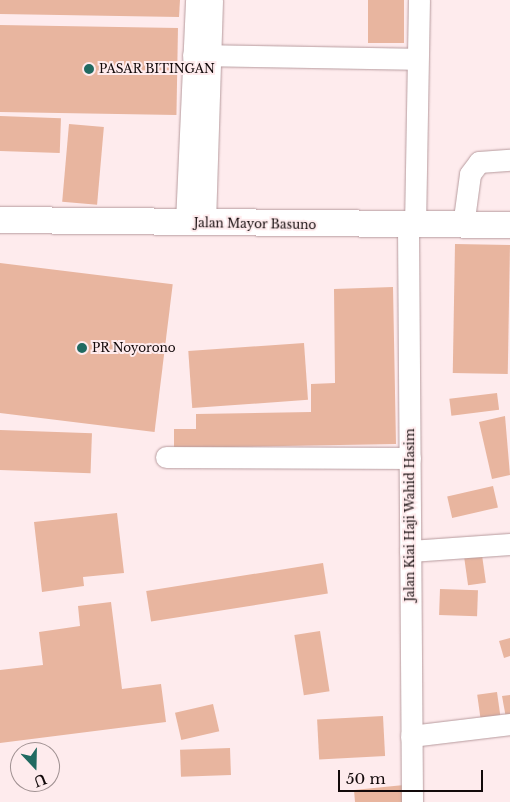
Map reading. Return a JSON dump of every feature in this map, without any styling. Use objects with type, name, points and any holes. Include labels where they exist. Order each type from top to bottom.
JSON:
[{"type":"main road","name":"Jalan Mayor Basuno","points":[[0,220],[412,227],[510,225]]},
{"type":"street","points":[[195,222],[201,56],[196,0]]},
{"type":"street","points":[[201,56],[212,0]]},
{"type":"street","name":"Jalan Kiai Haji Wahid Hasim","points":[[412,802],[410,458],[412,227],[419,0]]},
{"type":"street","points":[[201,56],[416,59]]},
{"type":"street","points":[[463,226],[470,174],[479,162],[510,160]]},
{"type":"street","points":[[166,457],[410,458]]},
{"type":"street","points":[[410,551],[510,544]]},
{"type":"street","points":[[411,736],[510,724]]},
{"type":"building","points":[[0,0],[180,0],[179,17],[0,14]]},
{"type":"building","points":[[368,0],[404,0],[404,43],[368,43]]},
{"type":"building","name":"PASAR BITINGAN","points":[[0,25],[178,28],[176,115],[0,112]]},
{"type":"building","points":[[0,116],[61,118],[60,153],[0,151]]},
{"type":"building","points":[[69,124],[104,127],[97,205],[62,202]]},
{"type":"building","points":[[455,244],[510,245],[508,374],[453,373]]},
{"type":"building","name":"PR Noyorono","points":[[0,263],[173,284],[155,432],[0,413]]},
{"type":"building","points":[[393,287],[396,444],[174,448],[174,429],[196,429],[196,414],[311,412],[311,384],[335,383],[334,289]]},
{"type":"building","points":[[304,343],[308,400],[192,408],[188,351]]},
{"type":"building","points":[[497,393],[499,410],[451,416],[449,399]]},
{"type":"building","points":[[505,416],[510,475],[492,479],[479,422]]},
{"type":"building","points":[[0,430],[92,433],[91,473],[0,470]]},
{"type":"building","points":[[493,486],[498,507],[452,518],[447,497]]},
{"type":"building","points":[[117,513],[124,573],[83,577],[84,586],[42,592],[34,522]]},
{"type":"building","points":[[482,555],[486,583],[468,585],[464,558]]},
{"type":"building","points":[[323,563],[328,594],[151,622],[146,591]]},
{"type":"building","points":[[440,589],[478,590],[477,616],[439,615]]},
{"type":"building","points":[[111,602],[122,689],[161,684],[166,722],[0,743],[0,670],[43,665],[39,632],[80,626],[78,606]]},
{"type":"building","points":[[320,631],[330,691],[304,695],[294,635]]},
{"type":"building","points":[[510,638],[510,656],[504,658],[499,641]]},
{"type":"building","points":[[497,692],[501,719],[481,722],[477,695]]},
{"type":"building","points":[[510,695],[510,717],[506,718],[502,696]]},
{"type":"building","points":[[213,704],[219,731],[181,740],[175,713]]},
{"type":"building","points":[[383,716],[385,756],[319,759],[317,719]]},
{"type":"building","points":[[230,748],[231,775],[181,777],[180,750]]},
{"type":"building","points":[[404,785],[405,802],[355,802],[354,790]]},
{"type":"place","name":"PASAR BITINGAN","points":[[89,69]]},
{"type":"place","name":"PR Noyorono","points":[[82,348]]}]
